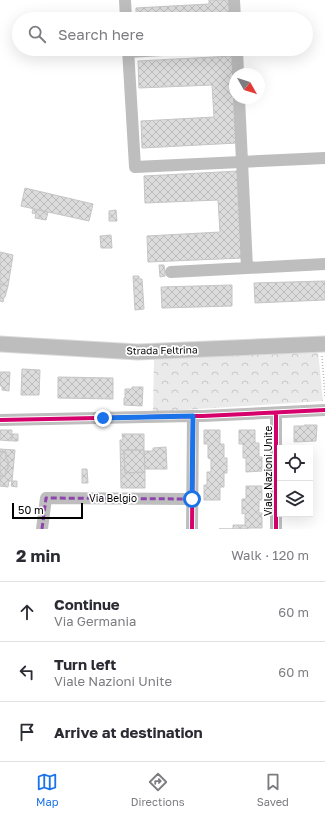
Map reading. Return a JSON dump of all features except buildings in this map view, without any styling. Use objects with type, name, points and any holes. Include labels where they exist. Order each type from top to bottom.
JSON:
[{"type":"main road","name":"Strada Feltrina","points":[[0,344],[138,352],[323,344]]},
{"type":"street","points":[[125,0],[126,12]]},
{"type":"street","points":[[234,0],[235,12]]},
{"type":"street","points":[[128,56],[134,167],[325,158]]},
{"type":"street","points":[[237,56],[238,68]]},
{"type":"street","points":[[239,104],[247,268]]},
{"type":"street","points":[[171,272],[325,264]]},
{"type":"street","name":"Viale Nazioni Unite","points":[[0,420],[203,416],[325,410]]},
{"type":"street","name":"Viale Nazioni Unite","points":[[276,412],[276,529]]},
{"type":"street","points":[[192,529],[193,416]]},
{"type":"street","name":"Via Belgio","points":[[42,529],[46,498],[188,499]]},
{"type":"path","points":[[323,344],[325,396]]},
{"type":"green space","points":[[318,351],[323,401],[153,412],[154,359]]},
{"type":"marked path","points":[[42,529],[46,498],[188,499]]},
{"type":"cycle path","points":[[0,420],[203,416],[325,410]]},
{"type":"cycle path","points":[[276,413],[276,529]]},
{"type":"cycle path","points":[[192,529],[193,416]]},
{"type":"route","points":[[103,418],[193,416],[192,499]]}]
